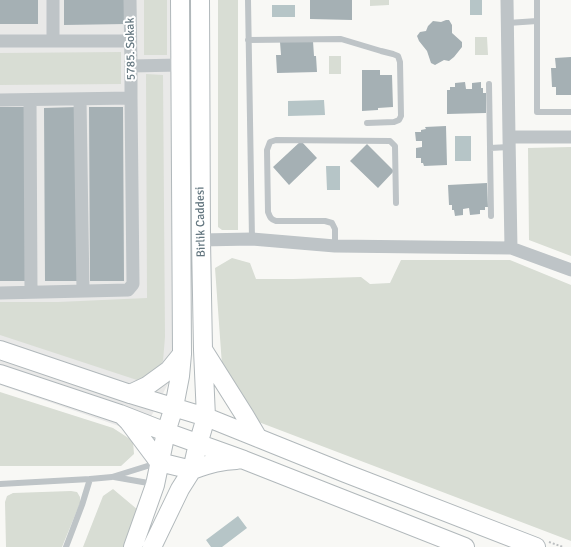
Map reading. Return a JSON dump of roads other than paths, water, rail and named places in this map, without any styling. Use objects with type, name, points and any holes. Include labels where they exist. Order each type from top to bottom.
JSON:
[{"type":"street","points":[[53,0],[53,41]]},
{"type":"street","name":"5785. Sokak","points":[[83,290],[128,290],[133,284],[130,0]]},
{"type":"street","name":"Birlik Caddesi","points":[[159,462],[174,407],[180,376],[182,354],[180,0]]},
{"type":"street","name":"Birlik Caddesi","points":[[192,470],[206,417],[201,240],[200,0]]},
{"type":"street","points":[[508,0],[511,248]]},
{"type":"street","points":[[0,41],[130,41]]},
{"type":"street","points":[[131,66],[180,65]]},
{"type":"street","points":[[0,100],[131,98]]},
{"type":"street","points":[[0,293],[83,290],[80,99]]},
{"type":"street","points":[[30,100],[31,292]]},
{"type":"street","points":[[509,142],[571,137]]},
{"type":"street","points":[[201,240],[252,239],[335,246],[511,248],[571,270]]},
{"type":"street","points":[[0,350],[130,394],[206,417],[536,547]]},
{"type":"street","points":[[203,350],[258,438]]},
{"type":"street","points":[[130,394],[147,386],[169,370],[182,354]]},
{"type":"street","points":[[0,374],[120,414],[244,460],[465,547]]},
{"type":"street","points":[[120,414],[129,422],[159,462],[192,470],[224,460],[244,460]]},
{"type":"street","points":[[132,547],[155,484],[159,462]]},
{"type":"street","points":[[152,547],[180,489],[192,470]]},
{"type":"street","points":[[155,484],[180,489]]},
{"type":"lane","points":[[248,0],[252,239]]},
{"type":"lane","points":[[537,0],[537,112],[571,112]]},
{"type":"lane","points":[[508,23],[537,21]]},
{"type":"lane","points":[[248,40],[340,39],[398,56],[400,62],[401,116],[399,120],[394,122],[367,123]]},
{"type":"lane","points":[[489,84],[491,216]]},
{"type":"lane","points":[[335,246],[335,229],[332,223],[325,221],[276,221],[270,217],[268,212],[267,150],[270,142],[276,140],[390,141],[394,146],[396,203]]},
{"type":"lane","points":[[490,148],[509,142]]},
{"type":"lane","points":[[0,484],[112,477],[159,462]]},
{"type":"lane","points":[[112,477],[155,484]]},
{"type":"lane","points":[[66,547],[90,479]]}]
